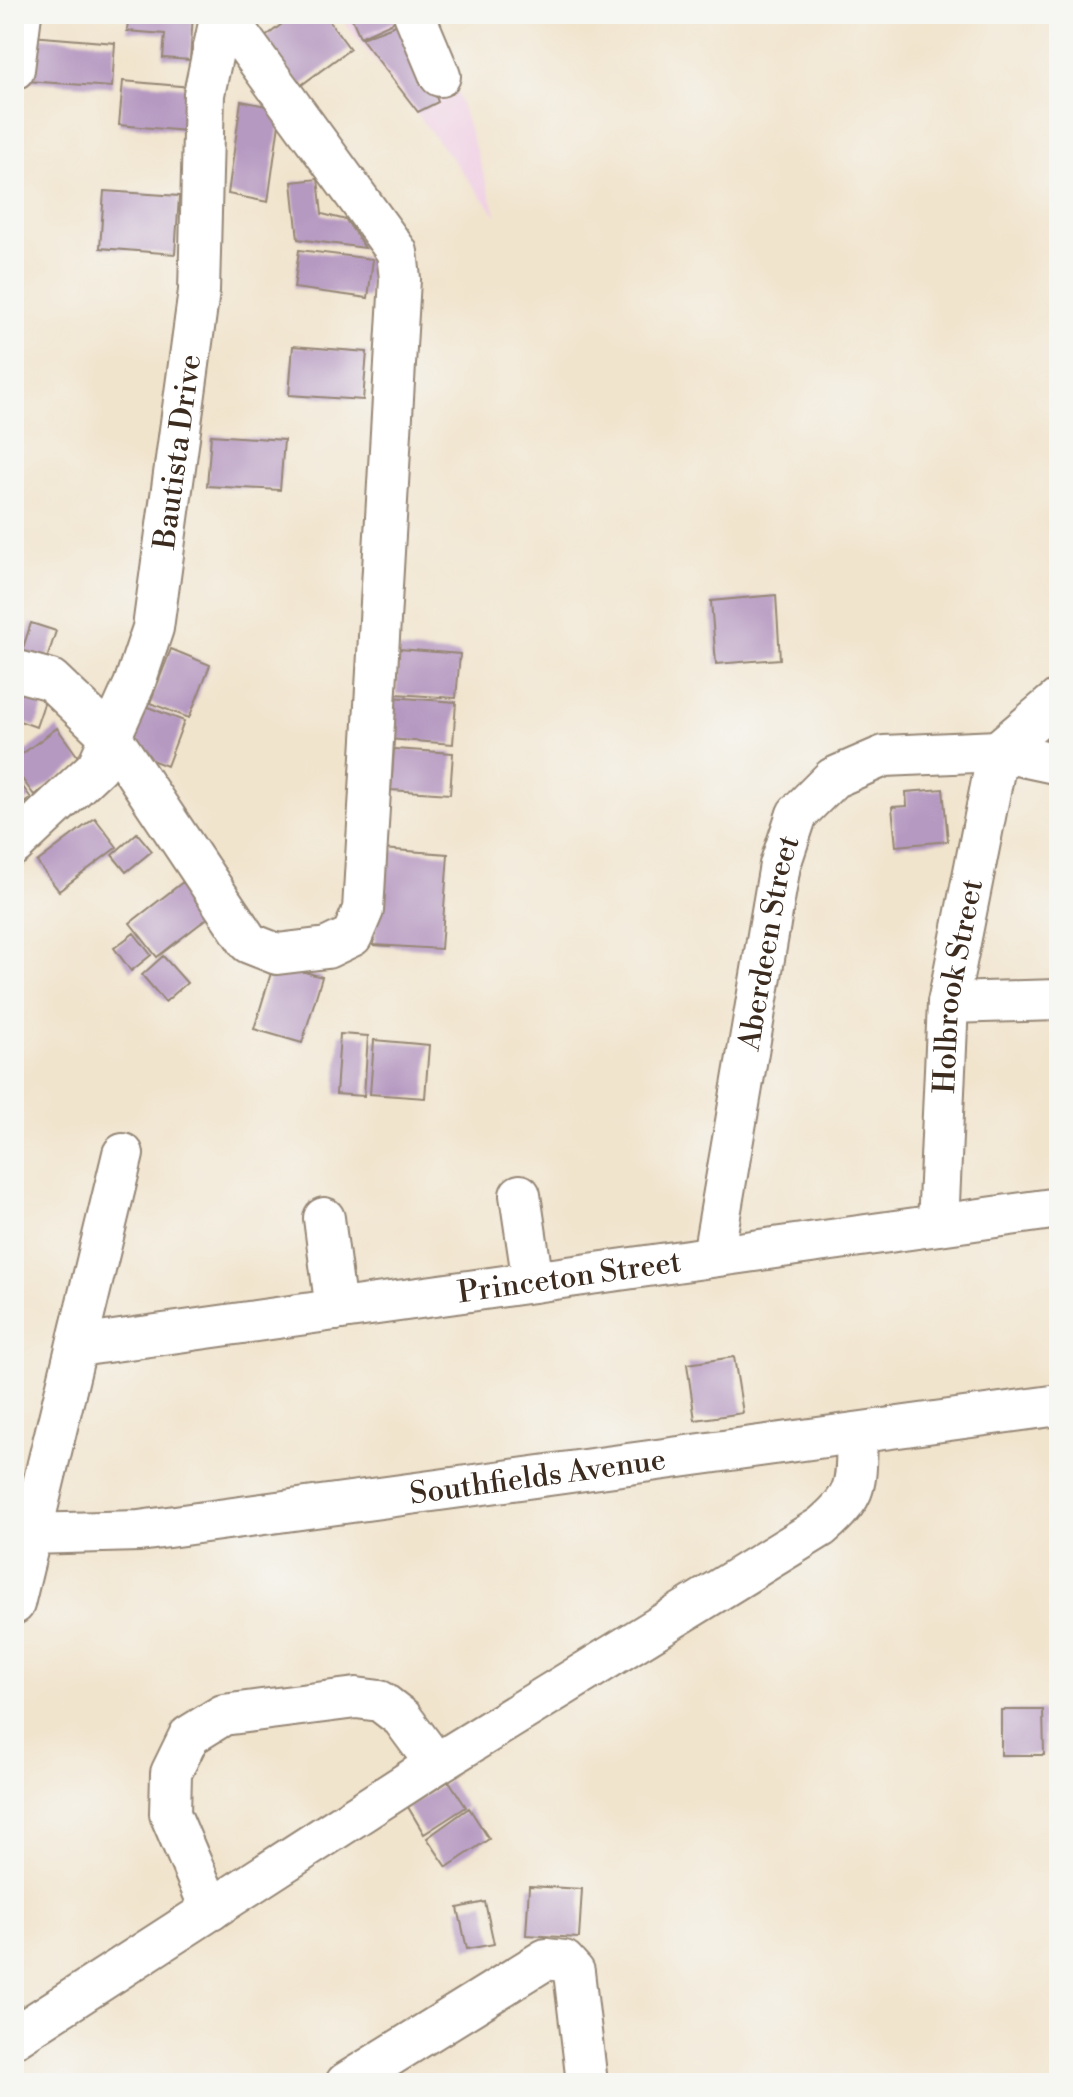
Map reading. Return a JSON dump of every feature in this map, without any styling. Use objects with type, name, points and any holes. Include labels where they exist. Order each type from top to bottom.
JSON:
[{"type":"street","points":[[14,69],[21,14]]},
{"type":"street","points":[[14,670],[51,680],[112,738],[249,943],[277,954],[327,948],[352,936],[363,910],[400,279],[397,252],[222,14]]},
{"type":"street","name":"Bautista Drive","points":[[14,845],[97,767],[134,685],[153,628],[199,291],[204,94],[222,14]]},
{"type":"street","points":[[414,14],[440,76]]},
{"type":"street","points":[[998,751],[1059,699]]},
{"type":"street","name":"Aberdeen Street","points":[[713,1256],[780,865],[797,814],[833,778],[884,756],[998,751],[1059,764]]},
{"type":"street","name":"Holbrook Street","points":[[938,1225],[948,1003],[998,751]]},
{"type":"street","points":[[948,1003],[1059,1000]]},
{"type":"street","points":[[14,1604],[22,1532],[78,1346],[123,1154]]},
{"type":"street","points":[[520,1195],[533,1282]]},
{"type":"street","name":"Princeton Street","points":[[78,1346],[1059,1208]]},
{"type":"street","points":[[324,1218],[336,1310]]},
{"type":"street","name":"Southfields Avenue","points":[[22,1532],[139,1531],[1059,1405]]},
{"type":"street","points":[[14,2037],[436,1764],[821,1527],[842,1509],[855,1487],[857,1434]]},
{"type":"street","points":[[211,1910],[170,1814],[171,1773],[189,1736],[223,1715],[356,1698],[380,1701],[402,1718],[436,1764]]},
{"type":"street","points":[[346,2083],[546,1959],[564,1961],[574,1972],[587,2083]]},
{"type":"shaded area","points":[[338,14],[432,14],[497,216]]},
{"type":"building","points":[[129,14],[193,14],[190,60],[163,58],[165,34],[127,31]]},
{"type":"building","points":[[295,14],[324,14],[350,49],[300,86],[264,38]]},
{"type":"building","points":[[350,14],[400,14],[402,18],[360,37]]},
{"type":"building","points":[[406,21],[438,102],[418,112],[361,38]]},
{"type":"building","points":[[31,36],[115,43],[112,87],[27,81]]},
{"type":"building","points":[[123,81],[191,87],[186,131],[119,125]]},
{"type":"building","points":[[241,101],[281,109],[268,202],[228,194]]},
{"type":"building","points":[[318,179],[322,214],[346,220],[365,248],[298,239],[292,182]]},
{"type":"building","points":[[104,191],[179,196],[175,254],[100,248]]},
{"type":"building","points":[[299,250],[373,259],[368,298],[294,288]]},
{"type":"building","points":[[293,346],[367,352],[363,400],[289,395]]},
{"type":"building","points":[[211,435],[284,440],[280,490],[207,486]]},
{"type":"building","points":[[776,595],[780,659],[716,664],[711,601]]},
{"type":"building","points":[[31,623],[56,631],[46,662],[21,654]]},
{"type":"building","points":[[171,649],[210,665],[189,718],[150,703]]},
{"type":"building","points":[[399,649],[460,654],[456,698],[396,694]]},
{"type":"building","points":[[14,686],[46,698],[36,727],[14,719]]},
{"type":"building","points":[[391,697],[456,702],[453,744],[388,739]]},
{"type":"building","points":[[145,706],[184,721],[167,766],[128,751]]},
{"type":"building","points":[[57,728],[81,761],[34,795],[14,768],[14,760]]},
{"type":"building","points":[[394,749],[453,753],[450,794],[391,790]]},
{"type":"building","points":[[14,775],[31,798],[14,810]]},
{"type":"building","points":[[943,789],[948,841],[896,846],[892,807],[907,806],[906,792]]},
{"type":"building","points":[[95,818],[117,847],[59,891],[37,862]]},
{"type":"building","points":[[137,833],[152,851],[126,872],[112,855]]},
{"type":"building","points":[[381,849],[448,854],[441,949],[374,945]]},
{"type":"building","points":[[183,882],[210,916],[157,957],[130,923]]},
{"type":"building","points":[[134,933],[151,955],[131,971],[114,948]]},
{"type":"building","points":[[163,956],[187,983],[165,1002],[142,975]]},
{"type":"building","points":[[274,963],[322,977],[302,1043],[254,1029]]},
{"type":"building","points":[[340,1034],[368,1036],[364,1096],[336,1094]]},
{"type":"building","points":[[374,1040],[429,1045],[425,1098],[370,1094]]},
{"type":"building","points":[[734,1357],[743,1413],[695,1420],[687,1364]]},
{"type":"building","points":[[1001,1710],[1043,1710],[1044,1755],[1001,1755]]},
{"type":"building","points":[[449,1781],[466,1807],[424,1834],[408,1807]]},
{"type":"building","points":[[469,1808],[489,1839],[447,1867],[427,1838]]},
{"type":"building","points":[[529,1886],[582,1889],[579,1938],[526,1935]]},
{"type":"building","points":[[485,1902],[494,1944],[467,1949],[458,1908]]}]
